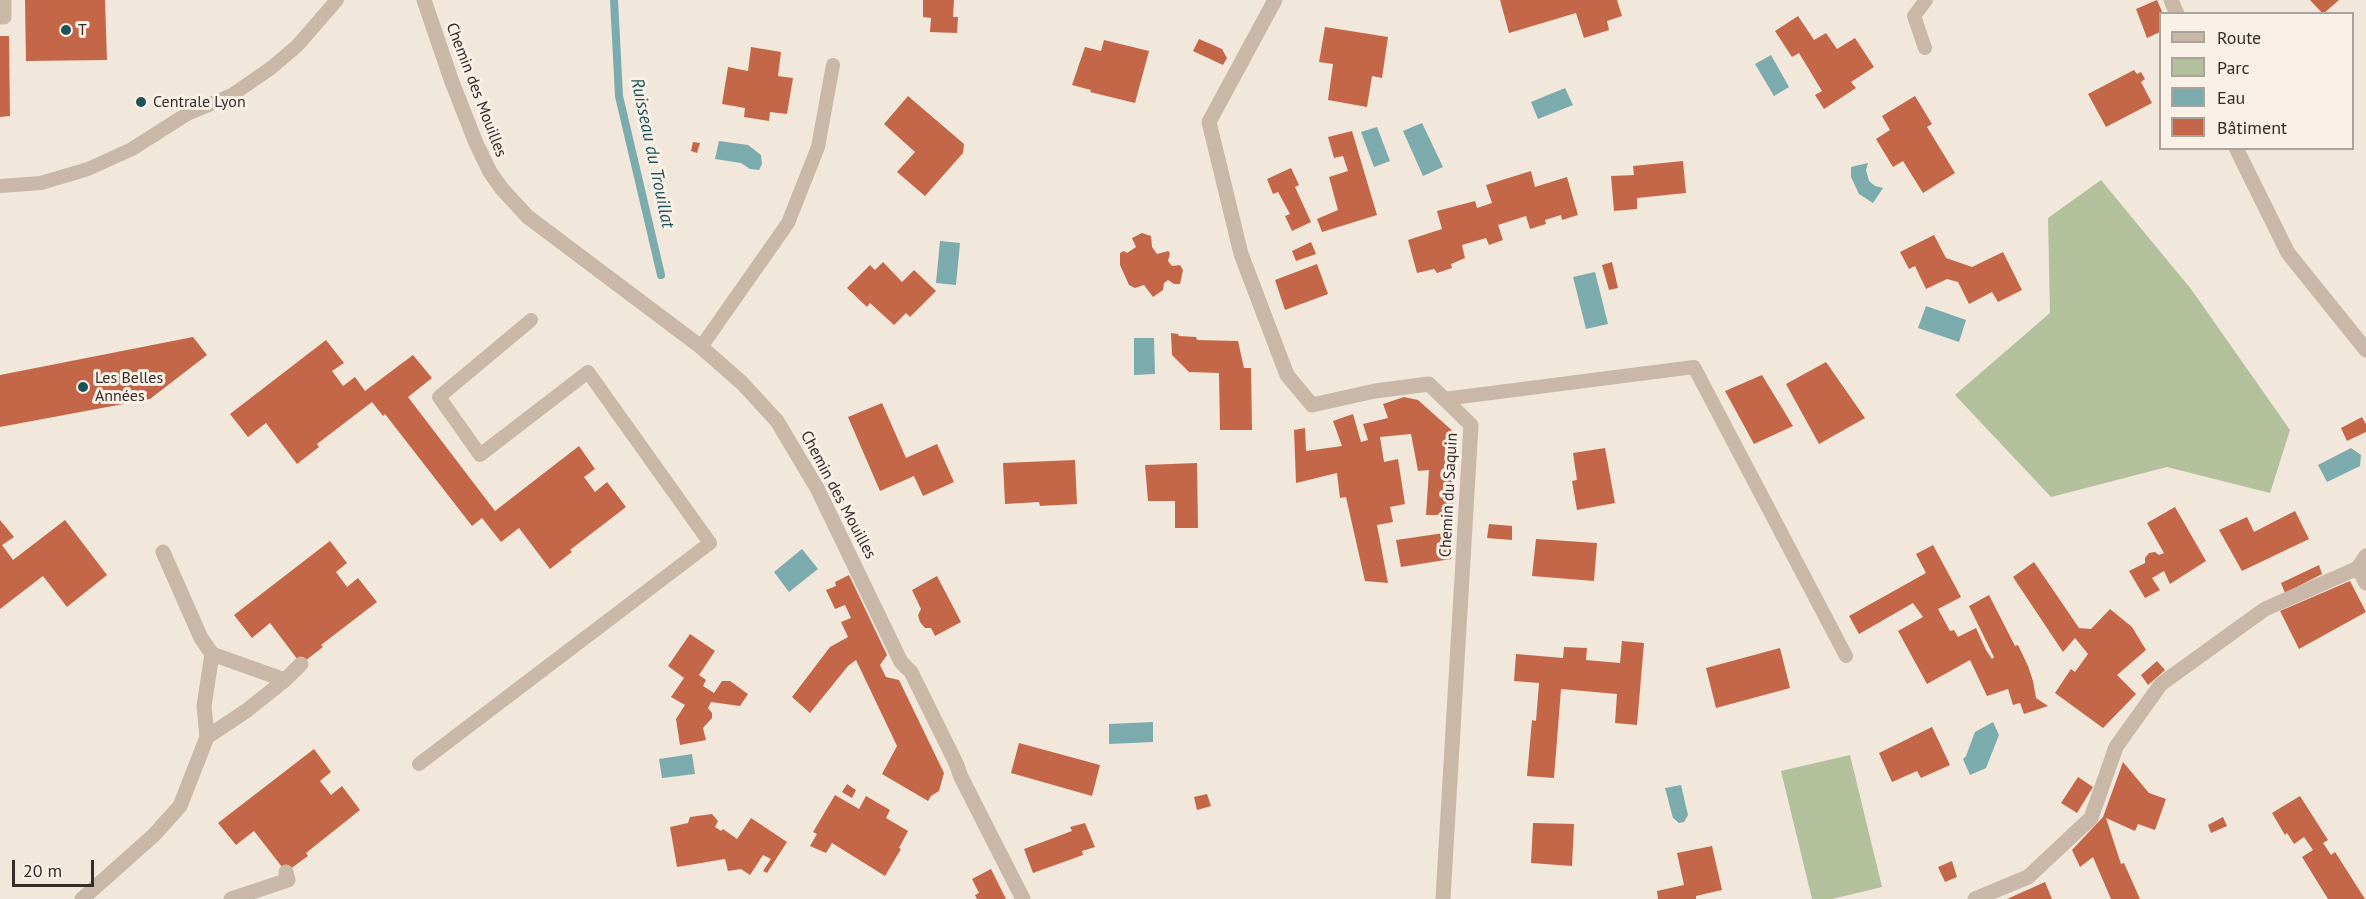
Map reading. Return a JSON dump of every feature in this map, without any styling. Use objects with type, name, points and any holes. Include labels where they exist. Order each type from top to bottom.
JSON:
[{"type":"street","points":[[0,17],[4,17],[4,0]]},
{"type":"street","name":"Chemin des Mouilles","points":[[424,0],[476,143],[490,172],[502,189],[528,218],[701,347],[742,383],[777,421],[817,488],[901,662],[911,672],[1023,899]]},
{"type":"street","name":"Chemin du Saquin","points":[[1275,0],[1209,122],[1241,254],[1287,375],[1312,405],[1375,391],[1429,384],[1471,425],[1443,899]]},
{"type":"street","points":[[2237,150],[2288,252],[2366,350]]},
{"type":"street","points":[[163,552],[201,638],[212,654],[285,680]]},
{"type":"street","points":[[1975,899],[2028,877],[2091,818],[2116,747],[2161,684],[2265,609],[2362,562],[2366,583]]},
{"type":"street","points":[[82,899],[154,835],[180,806],[207,737],[204,706],[212,654]]},
{"type":"street","points":[[207,737],[246,711],[301,664]]},
{"type":"street","points":[[231,899],[288,880],[286,872]]},
{"type":"lane","points":[[0,186],[41,183],[88,169],[132,149],[188,114],[232,95],[271,68],[297,46],[337,0]]},
{"type":"lane","points":[[1925,48],[1914,15],[1926,0]]},
{"type":"lane","points":[[701,347],[788,223],[818,147],[833,65]]},
{"type":"lane","points":[[419,764],[710,543],[588,372],[480,455],[439,397],[531,320]]},
{"type":"lane","points":[[1444,399],[1694,367],[1846,656]]},
{"type":"green space","points":[[2101,180],[2191,289],[2290,430],[2270,493],[2167,467],[2051,497],[1955,395],[2050,313],[2048,218]]},
{"type":"green space","points":[[1850,755],[1882,887],[1832,899],[1812,899],[1781,771]]},
{"type":"water","points":[[1771,55],[1789,87],[1774,96],[1755,64]]},
{"type":"water","points":[[1565,88],[1573,105],[1538,119],[1531,102]]},
{"type":"water","points":[[1422,123],[1443,167],[1423,176],[1403,131]]},
{"type":"water","points":[[1377,127],[1390,161],[1374,167],[1361,132]]},
{"type":"water","points":[[719,141],[748,145],[761,155],[762,164],[759,170],[750,169],[741,163],[715,159]]},
{"type":"water","points":[[1868,163],[1866,170],[1869,181],[1883,188],[1873,203],[1859,194],[1851,177],[1851,167]]},
{"type":"water","points":[[940,241],[960,243],[956,285],[936,283]]},
{"type":"water","points":[[1595,272],[1608,324],[1586,329],[1573,277]]},
{"type":"water","points":[[1926,306],[1966,320],[1959,342],[1918,328]]},
{"type":"water","points":[[1134,338],[1154,338],[1155,374],[1134,375]]},
{"type":"water","points":[[2351,448],[2361,455],[2360,466],[2327,482],[2318,465]]},
{"type":"water","points":[[802,549],[818,569],[789,592],[774,572]]},
{"type":"water","points":[[1153,722],[1153,742],[1109,744],[1109,724]]},
{"type":"water","points":[[1993,722],[1999,735],[1986,768],[1970,775],[1963,759],[1975,732]]},
{"type":"water","points":[[692,754],[695,774],[662,778],[659,759]]},
{"type":"water","points":[[1681,785],[1688,815],[1684,822],[1679,823],[1673,818],[1665,788]]},
{"type":"building","name":"T","points":[[25,0],[105,0],[107,60],[26,61]]},
{"type":"building","points":[[923,0],[954,0],[953,17],[958,17],[957,33],[930,32],[931,18],[923,17]]},
{"type":"building","points":[[1500,0],[1617,0],[1622,16],[1607,21],[1609,30],[1584,38],[1576,13],[1509,33]]},
{"type":"building","points":[[2157,0],[2162,12],[2159,12],[2159,32],[2147,38],[2136,9]]},
{"type":"building","points":[[2310,0],[2339,0],[2325,12],[2321,12]]},
{"type":"building","points":[[1798,16],[1814,40],[1826,33],[1837,49],[1855,38],[1874,67],[1851,82],[1856,88],[1824,109],[1815,95],[1822,91],[1799,53],[1792,57],[1775,31]]},
{"type":"building","points":[[1325,27],[1388,37],[1382,78],[1372,76],[1367,107],[1328,100],[1333,64],[1319,62]]},
{"type":"building","points":[[0,36],[9,36],[10,116],[0,117]]},
{"type":"building","points":[[1199,39],[1222,49],[1227,58],[1223,65],[1193,51]]},
{"type":"building","points":[[1104,40],[1149,51],[1135,103],[1072,85],[1085,47],[1101,51]]},
{"type":"building","points":[[751,47],[781,52],[778,76],[793,78],[787,114],[770,112],[769,121],[744,117],[745,108],[722,104],[728,67],[748,71]]},
{"type":"building","points":[[2134,70],[2137,74],[2141,72],[2145,79],[2141,82],[2152,103],[2106,127],[2088,94]]},
{"type":"building","points":[[908,96],[964,144],[963,153],[925,196],[897,172],[915,152],[884,124]]},
{"type":"building","points":[[1915,96],[1932,124],[1927,127],[1955,173],[1923,193],[1903,161],[1893,167],[1876,139],[1890,130],[1882,116]]},
{"type":"building","points":[[1352,131],[1377,215],[1322,232],[1317,219],[1338,210],[1329,177],[1348,171],[1343,156],[1334,158],[1328,137]]},
{"type":"building","points":[[693,142],[700,143],[697,153],[691,151]]},
{"type":"building","points":[[1683,161],[1686,193],[1637,198],[1637,209],[1614,211],[1611,176],[1634,175],[1633,166]]},
{"type":"building","points":[[1291,168],[1299,185],[1295,187],[1311,222],[1292,231],[1285,216],[1290,214],[1278,192],[1273,194],[1267,179]]},
{"type":"building","points":[[1531,171],[1535,187],[1567,177],[1578,215],[1562,220],[1561,215],[1545,220],[1546,224],[1530,229],[1526,216],[1498,225],[1503,240],[1489,245],[1486,238],[1462,245],[1465,258],[1451,264],[1452,268],[1437,273],[1434,269],[1417,273],[1408,240],[1442,229],[1437,211],[1475,201],[1477,208],[1492,203],[1486,185]]},
{"type":"building","points":[[1142,233],[1151,236],[1152,247],[1157,254],[1168,251],[1170,253],[1168,261],[1172,266],[1180,265],[1183,270],[1180,284],[1174,284],[1168,280],[1164,283],[1163,290],[1153,297],[1144,285],[1135,288],[1129,285],[1120,265],[1120,253],[1124,251],[1127,253],[1136,247],[1132,238]]},
{"type":"building","points":[[1934,235],[1946,258],[1972,267],[2003,252],[2022,290],[1998,302],[1992,292],[1969,304],[1958,282],[1947,279],[1926,289],[1915,266],[1909,269],[1900,252]]},
{"type":"building","points":[[1311,242],[1316,254],[1296,261],[1292,251]]},
{"type":"building","points":[[883,262],[902,282],[914,270],[936,291],[910,317],[906,313],[894,325],[870,303],[867,307],[847,288],[870,265],[875,270]]},
{"type":"building","points":[[1612,262],[1618,288],[1609,290],[1602,265]]},
{"type":"building","points":[[1317,264],[1328,294],[1285,310],[1275,280]]},
{"type":"building","points":[[1171,333],[1196,337],[1197,340],[1238,341],[1244,368],[1251,368],[1252,430],[1220,430],[1219,373],[1189,372],[1172,355]]},
{"type":"building","name":"Les Belles Années","points":[[193,337],[207,355],[150,399],[0,427],[0,375]]},
{"type":"building","points":[[326,340],[344,363],[332,371],[343,386],[355,377],[365,391],[413,355],[432,378],[408,397],[495,511],[579,446],[595,469],[584,477],[595,492],[607,482],[626,507],[570,550],[572,552],[550,569],[519,528],[501,542],[482,518],[472,526],[385,414],[383,416],[372,402],[317,444],[319,447],[297,464],[266,423],[248,437],[230,414]]},
{"type":"building","points":[[1826,362],[1865,418],[1819,444],[1786,384]]},
{"type":"building","points":[[1762,375],[1793,426],[1754,444],[1725,391]]},
{"type":"building","points":[[1404,397],[1418,400],[1456,434],[1453,515],[1426,515],[1429,470],[1418,471],[1411,434],[1380,437],[1384,462],[1398,459],[1405,504],[1390,507],[1393,522],[1377,525],[1388,583],[1365,581],[1346,497],[1340,498],[1337,473],[1296,483],[1294,430],[1305,428],[1306,451],[1342,446],[1333,421],[1353,414],[1361,442],[1368,440],[1363,424],[1388,418],[1383,404]]},
{"type":"building","points":[[882,403],[906,458],[937,444],[954,482],[923,496],[914,476],[880,491],[848,417]]},
{"type":"building","points":[[2362,417],[2366,424],[2366,432],[2347,441],[2341,428]]},
{"type":"building","points":[[1605,448],[1615,503],[1577,510],[1572,481],[1577,480],[1573,453]]},
{"type":"building","points":[[1075,460],[1077,504],[1040,506],[1039,502],[1005,504],[1003,463]]},
{"type":"building","points":[[1197,463],[1198,528],[1175,528],[1175,501],[1148,501],[1145,465]]},
{"type":"building","points":[[2175,507],[2206,561],[2170,584],[2164,571],[2152,578],[2160,590],[2145,598],[2129,571],[2145,563],[2145,558],[2149,553],[2155,552],[2159,555],[2164,553],[2147,523]]},
{"type":"building","points":[[2295,511],[2309,539],[2242,571],[2219,530],[2247,517],[2254,532]]},
{"type":"building","points":[[0,520],[14,537],[2,545],[13,560],[65,520],[107,575],[67,607],[43,576],[0,609]]},
{"type":"building","points":[[1489,524],[1512,526],[1512,540],[1487,538]]},
{"type":"building","points":[[1451,532],[1451,559],[1401,567],[1396,540]]},
{"type":"building","points":[[1536,539],[1597,543],[1594,581],[1532,576]]},
{"type":"building","points":[[330,541],[347,563],[336,572],[347,587],[358,578],[377,602],[321,645],[323,647],[301,664],[270,623],[252,638],[234,615]]},
{"type":"building","points":[[1933,545],[1961,597],[1938,609],[1950,631],[1954,630],[1958,637],[1976,628],[1992,659],[1994,657],[1969,606],[1989,595],[2028,666],[2036,698],[2048,706],[2024,714],[2020,703],[2013,705],[2008,689],[1987,696],[1970,660],[1927,684],[1898,631],[1923,617],[1913,603],[1859,634],[1849,616],[1926,573],[1916,554]]},
{"type":"building","points":[[2034,562],[2079,628],[2091,629],[2110,609],[2132,627],[2146,650],[2117,675],[2136,694],[2103,728],[2055,693],[2071,669],[2075,672],[2088,654],[2075,638],[2063,652],[2013,577]]},
{"type":"building","points":[[2319,565],[2322,574],[2285,593],[2281,583]]},
{"type":"building","points":[[849,575],[887,655],[880,665],[886,677],[899,680],[944,773],[939,791],[928,801],[882,774],[897,746],[856,660],[848,666],[810,713],[792,697],[830,647],[848,637],[841,622],[851,618],[845,605],[835,609],[826,590],[836,586],[835,582]]},
{"type":"building","points":[[937,576],[961,622],[935,636],[931,628],[925,628],[920,622],[918,615],[921,609],[912,590]]},
{"type":"building","points":[[2350,581],[2366,612],[2299,649],[2280,611]]},
{"type":"building","points":[[690,634],[715,651],[699,675],[706,680],[703,686],[714,693],[722,681],[730,681],[748,694],[740,706],[711,702],[708,708],[712,713],[712,718],[703,728],[706,740],[680,745],[676,719],[685,705],[671,697],[684,678],[668,666]]},
{"type":"building","points":[[1622,641],[1644,643],[1637,725],[1615,723],[1617,694],[1561,689],[1554,778],[1527,776],[1532,720],[1536,721],[1539,683],[1514,681],[1516,654],[1563,658],[1564,647],[1587,648],[1586,660],[1620,663]]},
{"type":"building","points":[[1780,648],[1790,688],[1716,708],[1706,668]]},
{"type":"building","points":[[2157,661],[2165,670],[2148,685],[2141,675]]},
{"type":"building","points":[[1932,727],[1950,765],[1921,778],[1917,771],[1892,782],[1879,753]]},
{"type":"building","points":[[1019,743],[1100,765],[1092,796],[1011,773]]},
{"type":"building","points":[[314,749],[331,772],[320,781],[331,795],[342,786],[360,810],[306,853],[308,856],[286,872],[254,831],[236,845],[218,823]]},
{"type":"building","points":[[2123,762],[2149,793],[2166,799],[2155,830],[2138,824],[2135,831],[2106,818],[2121,864],[2124,863],[2140,899],[2111,899],[2093,857],[2080,867],[2072,850],[2103,817]]},
{"type":"building","points":[[2078,777],[2093,787],[2077,813],[2061,803]]},
{"type":"building","points":[[847,784],[856,790],[852,798],[842,792]]},
{"type":"building","points":[[1207,794],[1211,806],[1197,810],[1194,797]]},
{"type":"building","points":[[835,795],[859,809],[866,796],[890,810],[886,818],[908,831],[899,848],[901,849],[885,876],[832,843],[826,853],[810,846],[817,834],[813,832]]},
{"type":"building","points":[[2300,796],[2328,840],[2323,843],[2331,855],[2335,852],[2365,899],[2328,899],[2302,857],[2313,850],[2304,837],[2294,844],[2287,833],[2285,835],[2272,813]]},
{"type":"building","points":[[712,814],[718,821],[715,827],[721,831],[723,829],[737,839],[751,818],[787,842],[767,873],[763,871],[771,859],[763,855],[750,875],[741,869],[728,871],[725,859],[677,867],[670,827],[688,823],[690,817]]},
{"type":"building","points":[[2223,817],[2227,826],[2211,833],[2208,825]]},
{"type":"building","points":[[1085,823],[1095,847],[1082,851],[1083,855],[1033,873],[1024,849],[1072,831],[1070,827]]},
{"type":"building","points":[[1533,823],[1574,824],[1572,866],[1531,863]]},
{"type":"building","points":[[1712,846],[1722,890],[1696,896],[1696,899],[1658,899],[1657,891],[1684,885],[1677,853]]},
{"type":"building","points":[[1952,861],[1957,877],[1945,882],[1938,867]]},
{"type":"building","points":[[991,869],[1006,899],[977,899],[975,895],[979,893],[972,879]]},
{"type":"building","points":[[2045,882],[2052,899],[2007,899]]},
{"type":"waterway","name":"Ruisseau du Trouillat","points":[[614,0],[619,96],[661,275]]},
{"type":"place","name":"T","points":[[66,30]]},
{"type":"place","name":"Centrale Lyon","points":[[141,102]]},
{"type":"place","name":"Les Belles Années","points":[[83,387]]}]
